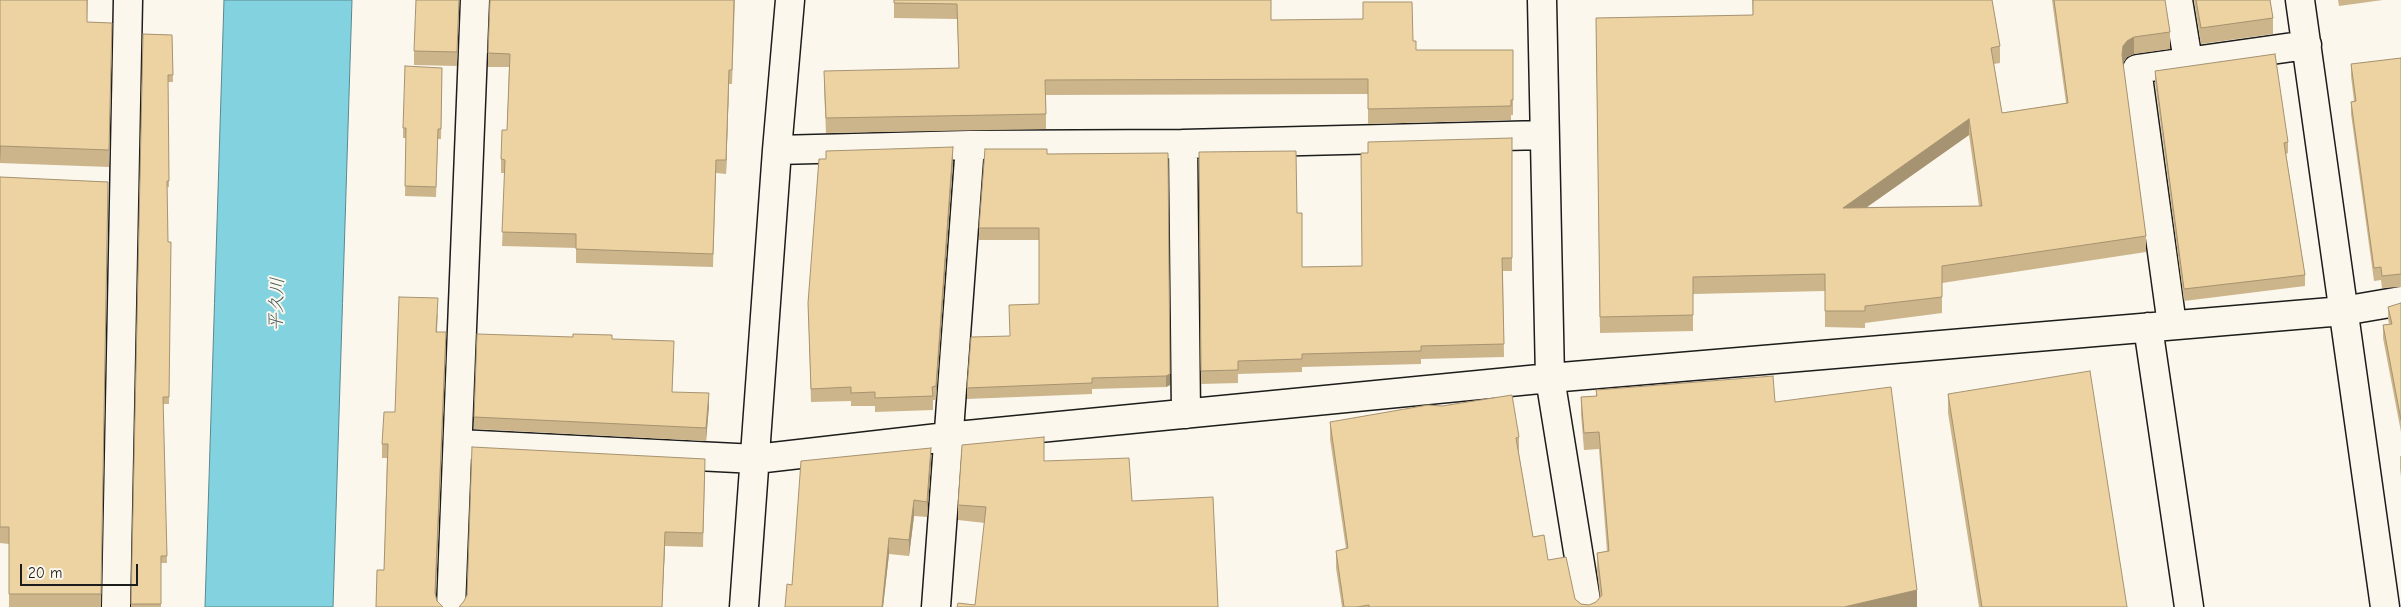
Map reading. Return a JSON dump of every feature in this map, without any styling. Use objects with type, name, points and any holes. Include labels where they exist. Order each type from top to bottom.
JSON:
[{"type":"street","points":[[116,607],[128,0]]},
{"type":"street","points":[[451,607],[459,444],[475,0]]},
{"type":"street","points":[[744,607],[756,459],[776,150],[790,0]]},
{"type":"street","points":[[1542,0],[1550,378],[1587,607]]},
{"type":"street","points":[[2178,0],[2188,61]]},
{"type":"street","points":[[2300,0],[2386,607]]},
{"type":"street","points":[[2189,607],[2160,326],[2138,69],[2307,45]]},
{"type":"street","points":[[776,150],[970,145],[1183,144],[1544,135]]},
{"type":"street","points":[[1183,144],[1186,414]]},
{"type":"street","points":[[936,607],[947,437],[970,145]]},
{"type":"street","points":[[95,182],[124,183]]},
{"type":"street","points":[[459,444],[756,459],[947,437],[1550,378],[2343,311],[2401,301]]},
{"type":"water","name":"平久川","points":[[224,0],[352,0],[333,607],[205,607]]},
{"type":"building","points":[[0,0],[87,0],[87,22],[112,23],[109,150],[0,146]]},
{"type":"building","points":[[416,0],[459,0],[457,52],[414,51]]},
{"type":"building","points":[[490,0],[734,0],[726,160],[716,160],[713,254],[576,249],[576,234],[502,232],[505,160],[501,159],[502,130],[507,130],[510,54],[488,53]]},
{"type":"building","points":[[894,0],[1271,0],[1271,20],[1363,19],[1363,2],[1412,2],[1413,41],[1416,41],[1416,50],[1513,50],[1513,100],[1511,100],[1511,106],[1368,109],[1368,79],[1045,80],[1046,114],[826,118],[824,71],[959,68],[957,4],[894,3]]},
{"type":"building","points":[[1753,0],[1992,0],[2000,46],[1991,48],[2002,113],[2068,103],[2054,0],[2165,0],[2170,32],[2134,37],[2123,46],[2122,55],[2146,236],[1942,266],[1942,297],[1865,306],[1865,311],[1825,311],[1825,274],[1693,277],[1693,315],[1600,317],[1596,18],[1753,15]],"holes":[[[1969,119],[1982,206],[1843,208]]]},
{"type":"building","points":[[2196,0],[2270,0],[2273,18],[2201,28]]},
{"type":"building","points":[[143,34],[172,35],[173,75],[168,75],[169,181],[167,181],[168,242],[171,242],[169,397],[163,397],[167,556],[161,556],[161,604],[131,604]]},
{"type":"building","points":[[2275,54],[2288,142],[2284,143],[2305,275],[2184,289],[2155,71]]},
{"type":"building","points":[[2401,58],[2401,274],[2382,276],[2381,267],[2374,268],[2351,102],[2356,101],[2351,64]]},
{"type":"building","points":[[405,66],[442,68],[441,129],[438,129],[436,187],[405,186],[406,128],[403,128]]},
{"type":"building","points":[[1512,138],[1512,258],[1502,258],[1504,344],[1421,346],[1421,351],[1302,354],[1302,359],[1238,361],[1238,370],[1201,371],[1199,152],[1296,151],[1297,213],[1302,213],[1302,267],[1362,266],[1361,153],[1368,153],[1368,142]]},
{"type":"building","points":[[953,147],[936,386],[932,387],[933,396],[875,398],[875,392],[851,393],[851,387],[811,389],[808,303],[819,159],[826,159],[826,151]]},
{"type":"building","points":[[985,149],[1047,149],[1047,154],[1168,153],[1170,374],[1166,376],[1092,378],[1092,383],[967,388],[971,337],[1010,336],[1009,305],[1039,304],[1039,228],[979,228]]},
{"type":"building","points":[[0,177],[108,182],[101,594],[9,594],[9,527],[0,527]]},
{"type":"building","points":[[399,297],[438,298],[436,332],[446,332],[435,593],[437,601],[443,607],[376,607],[377,570],[384,570],[388,444],[382,444],[384,412],[395,412]]},
{"type":"building","points":[[2401,303],[2401,420],[2383,325],[2392,324],[2388,307]]},
{"type":"building","points":[[477,334],[573,337],[573,334],[612,335],[612,339],[674,341],[672,392],[709,393],[706,428],[474,417]]},
{"type":"building","points":[[2090,371],[2127,607],[1982,607],[1948,394]]},
{"type":"building","points":[[1773,376],[1775,402],[1891,387],[1917,590],[1844,607],[1369,607],[1369,605],[1344,607],[1336,551],[1348,548],[1330,422],[1428,405],[1442,406],[1512,395],[1519,437],[1516,438],[1533,537],[1544,535],[1548,560],[1566,557],[1575,599],[1581,604],[1589,605],[1596,602],[1602,595],[1597,553],[1609,551],[1599,432],[1584,433],[1581,397],[1597,396],[1596,390]]},
{"type":"building","points":[[1044,437],[1044,461],[1129,458],[1132,501],[1213,497],[1218,607],[957,607],[958,603],[975,605],[986,507],[958,505],[962,445]]},
{"type":"building","points":[[472,447],[705,459],[703,533],[665,532],[662,607],[459,607],[467,595]]},
{"type":"building","points":[[931,448],[927,502],[914,500],[909,540],[889,538],[882,607],[785,607],[787,584],[792,585],[801,461]]}]
